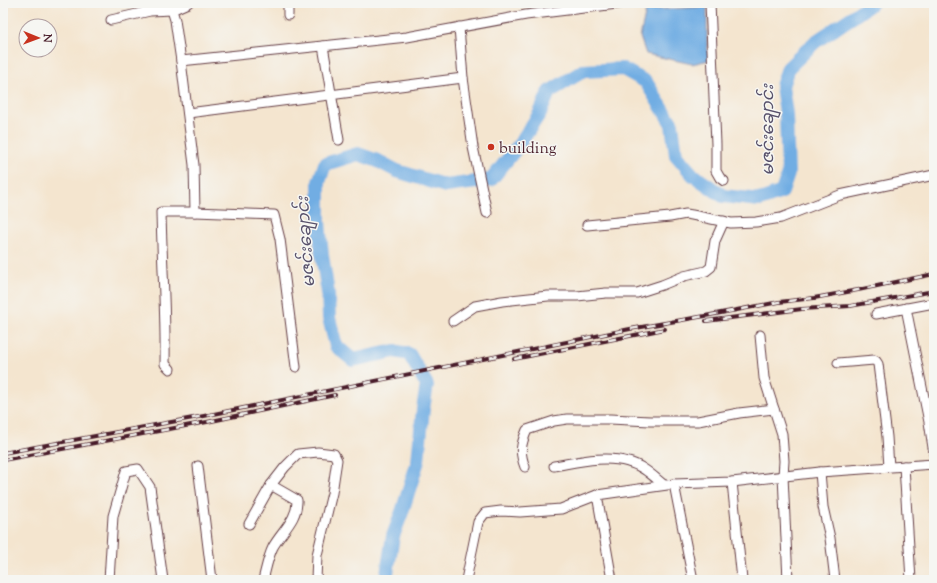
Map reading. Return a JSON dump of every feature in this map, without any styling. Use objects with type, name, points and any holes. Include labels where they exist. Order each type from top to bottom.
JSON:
[{"type":"street","points":[[111,20],[150,11],[172,10],[188,3]]},
{"type":"street","points":[[288,3],[288,15]]},
{"type":"street","points":[[182,61],[407,37],[526,15],[626,3]]},
{"type":"street","points":[[710,3],[716,171],[720,178],[724,181]]},
{"type":"street","points":[[172,10],[182,61],[194,165],[196,212]]},
{"type":"street","points":[[459,27],[463,78],[473,147],[487,212]]},
{"type":"street","points":[[323,46],[339,140]]},
{"type":"street","points":[[188,114],[463,78]]},
{"type":"street","points":[[587,225],[670,217],[686,214],[731,223],[756,222],[781,218],[840,195],[934,175]]},
{"type":"street","points":[[170,368],[165,364],[161,212],[274,215],[280,240],[296,367]]},
{"type":"street","points":[[453,321],[475,306],[502,301],[548,296],[637,293],[684,276],[706,271],[710,267],[716,241],[724,222]]},
{"type":"street","points":[[876,314],[934,303]]},
{"type":"street","points":[[906,308],[934,454]]},
{"type":"street","points":[[760,335],[764,378],[782,434],[788,580]]},
{"type":"street","points":[[838,364],[874,360],[878,364],[889,467]]},
{"type":"street","points":[[525,466],[522,459],[521,443],[527,430],[554,421],[567,419],[610,419],[698,421],[739,413],[774,409]]},
{"type":"street","points":[[249,524],[271,485],[298,454],[318,452],[334,454],[337,460],[332,493],[317,555],[316,580]]},
{"type":"street","points":[[554,466],[589,460],[608,459],[629,462],[669,485],[693,580]]},
{"type":"street","points":[[466,580],[478,522],[485,513],[561,509],[597,495],[669,485],[732,482],[820,472],[934,464]]},
{"type":"street","points":[[198,466],[212,580]]},
{"type":"street","points":[[904,466],[911,580]]},
{"type":"street","points":[[109,580],[113,516],[126,471],[138,469],[150,487],[163,580]]},
{"type":"street","points":[[820,472],[823,507],[830,538],[835,580]]},
{"type":"street","points":[[732,482],[742,580]]},
{"type":"street","points":[[263,580],[273,547],[292,519],[297,508],[297,500],[271,485]]},
{"type":"street","points":[[597,495],[612,580]]},
{"type":"water","points":[[707,7],[707,45],[709,60],[692,64],[646,54],[640,37],[646,10]]},
{"type":"waterway","name":"မဇင်းချောင်း","points":[[386,580],[393,536],[418,461],[427,385],[409,354],[394,351],[353,360],[336,346],[329,318],[328,293],[319,222],[319,182],[325,164],[358,154],[378,161],[397,171],[446,186],[491,180],[519,145],[540,113],[549,92],[583,71],[623,69],[646,82],[672,124],[676,155],[693,175],[723,196],[760,200],[782,192],[788,174],[786,114],[782,86],[788,68],[815,42],[872,3]]},
{"type":"railway","points":[[3,453],[204,416],[630,329],[779,302],[814,298],[934,274]]},
{"type":"railway","points":[[706,321],[802,309],[850,306],[934,291]]},
{"type":"railway","points":[[514,359],[665,329]]},
{"type":"railway","points":[[3,460],[207,422],[335,395]]},
{"type":"place","name":"building","points":[[491,147]]}]
